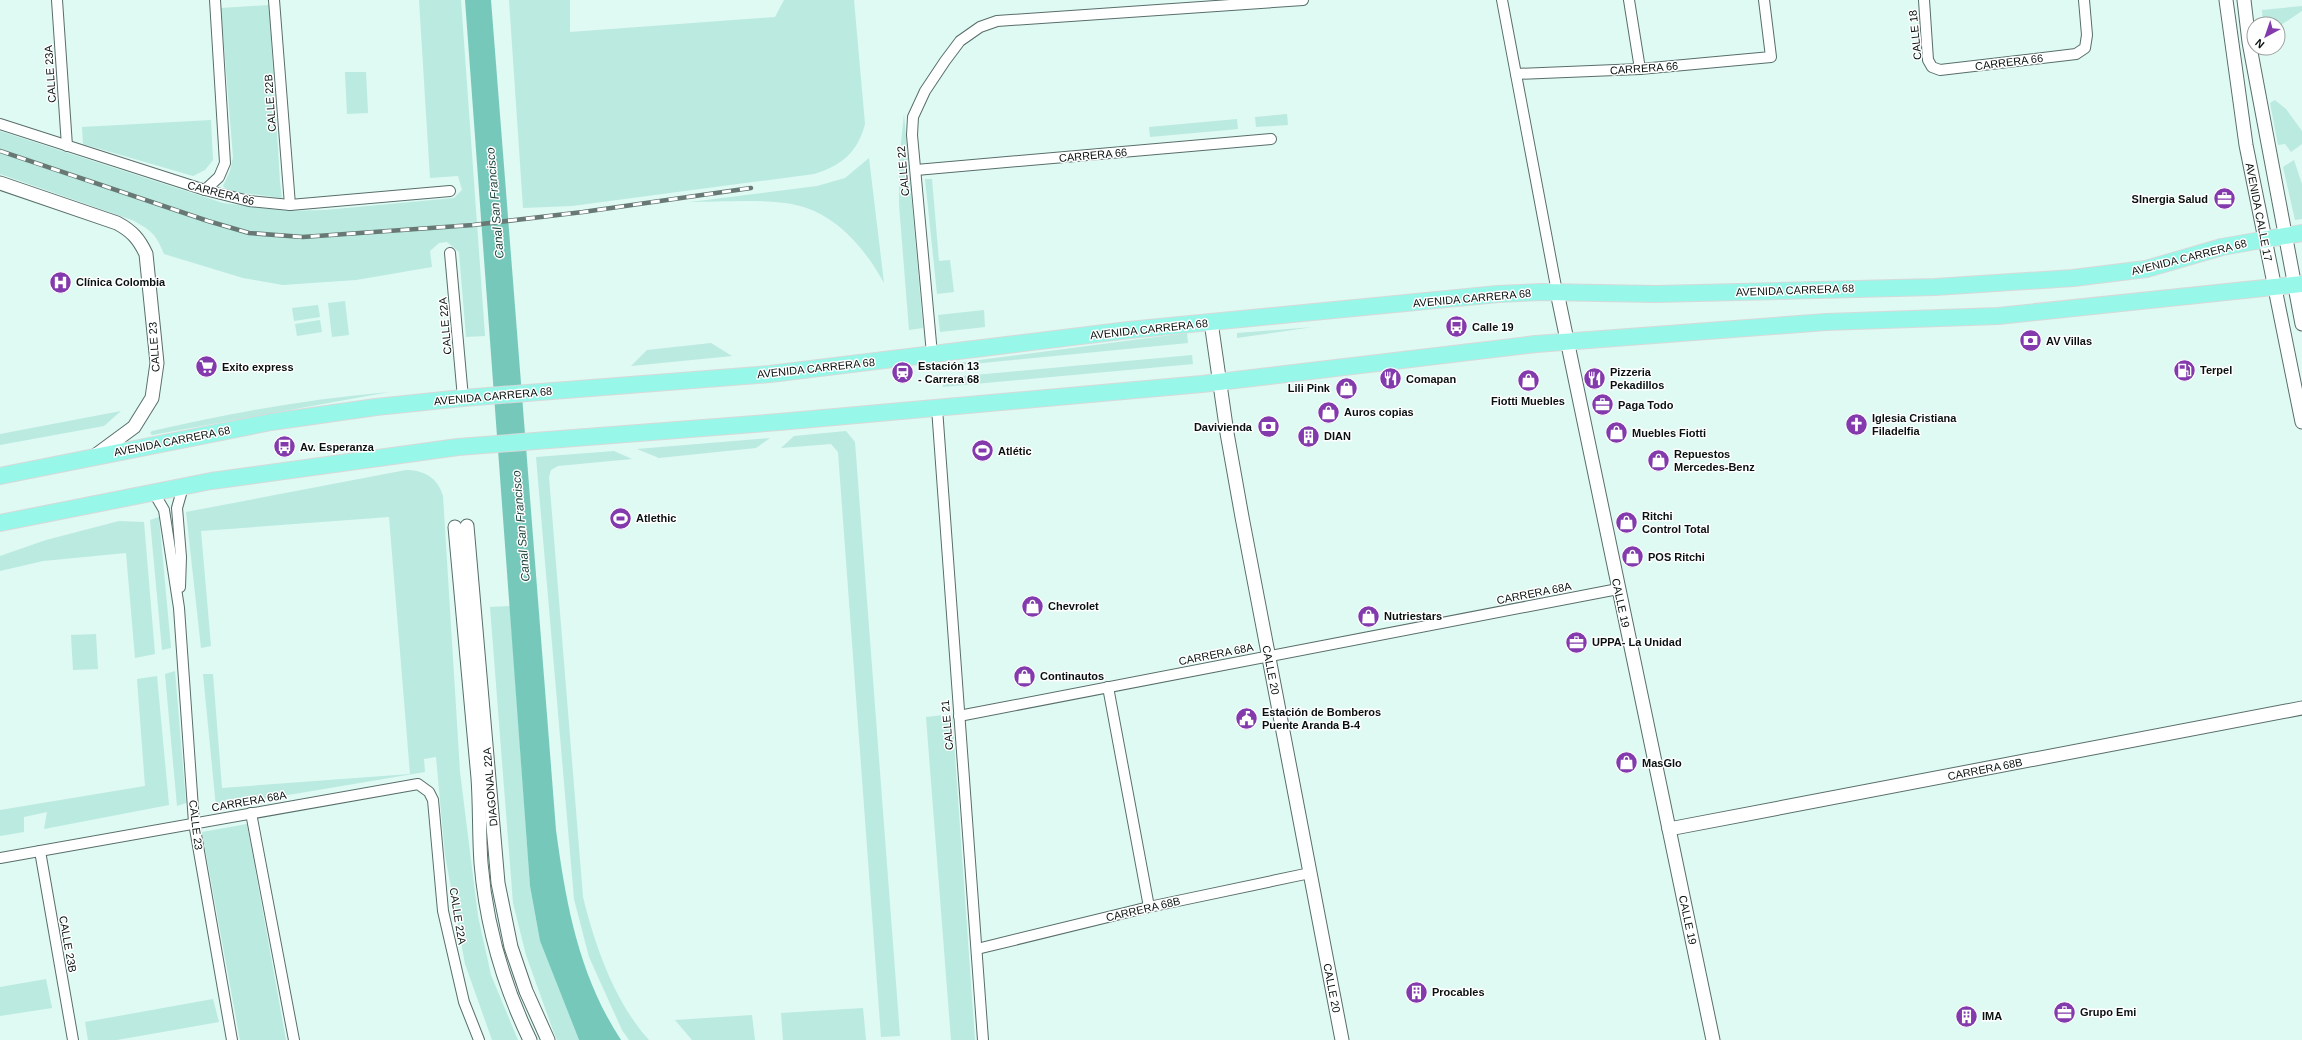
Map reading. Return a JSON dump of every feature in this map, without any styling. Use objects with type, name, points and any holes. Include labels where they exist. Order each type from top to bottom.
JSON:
[{"type":"main road","name":"AVENIDA CARRERA 68","points":[[0,476],[94,456],[278,421],[463,398],[770,374],[1129,330],[1490,295],[1557,292],[1656,294],[1965,286],[2073,278],[2146,269],[2222,248],[2302,233]]},
{"type":"main road","points":[[0,527],[8,522],[183,486],[412,452],[491,444],[937,408],[1220,382],[1536,344],[1826,322],[1998,316],[2298,284]]},
{"type":"street","name":"CALLE 23A","points":[[57,0],[66,146]]},
{"type":"street","points":[[205,190],[219,176],[225,162],[215,0],[224,0]]},
{"type":"street","name":"CALLE 22B","points":[[274,0],[290,205]]},
{"type":"street","name":"CALLE 22","points":[[932,354],[912,135],[913,117],[925,91],[960,41],[980,27],[997,21],[1303,0]]},
{"type":"street","name":"CALLE 19","points":[[1502,0],[1567,342],[1713,1040]]},
{"type":"street","points":[[1629,0],[1640,69]]},
{"type":"street","name":"CARRERA 66","points":[[1516,74],[1640,69],[1771,57],[1764,0]]},
{"type":"street","name":"CALLE 18","points":[[1924,0],[1928,60],[1932,67]]},
{"type":"street","name":"CARRERA 66","points":[[1932,67],[1940,70],[2076,54],[2085,48],[2088,35],[2084,0]]},
{"type":"street","name":"AVENIDA CALLE 17","points":[[2226,0],[2246,145],[2302,422]]},
{"type":"street","name":"AVENIDA CALLE 17","points":[[2244,0],[2246,17]]},
{"type":"street","points":[[2232,44],[2246,42]]},
{"type":"street","name":"AVENIDA CALLE 17","points":[[2252,56],[2286,236],[2298,284],[2302,324]]},
{"type":"street","name":"CARRERA 66","points":[[0,124],[205,190],[249,201],[290,205],[450,191]]},
{"type":"street","name":"CARRERA 66","points":[[916,170],[1271,139]]},
{"type":"street","name":"CALLE 23","points":[[0,183],[117,223],[129,229],[138,239],[146,254],[157,363],[155,385],[145,412],[134,427],[94,456]]},
{"type":"street","name":"CALLE 22A","points":[[450,253],[463,398]]},
{"type":"street","name":"CALLE 20","points":[[1211,322],[1228,441],[1342,1040]]},
{"type":"street","name":"CALLE 21","points":[[937,408],[983,1040]]},
{"type":"street","name":"CALLE 23","points":[[179,608],[181,558],[177,508],[183,486]]},
{"type":"street","name":"CALLE 23","points":[[150,493],[157,498],[164,510],[179,608],[194,823],[232,1040]]},
{"type":"street","name":"DIAGONAL 22A","points":[[530,1040],[509,990],[492,933],[486,901],[481,862],[478,787],[461,527],[498,884],[511,947],[526,991],[548,1040]]},
{"type":"street","name":"CARRERA 68A","points":[[959,716],[1618,589]]},
{"type":"street","points":[[1108,687],[1149,907]]},
{"type":"street","name":"CARRERA 68B","points":[[1668,830],[2302,708]]},
{"type":"street","name":"CARRERA 68A","points":[[0,858],[418,784],[429,792]]},
{"type":"street","name":"CALLE 22A","points":[[429,792],[433,800],[443,911],[464,1002],[479,1040]]},
{"type":"street","points":[[251,813],[294,1040]]},
{"type":"street","name":"CALLE 23B","points":[[40,851],[73,1040]]},
{"type":"street","name":"CARRERA 68B","points":[[977,949],[1149,907],[1310,873]]},
{"type":"shaded area","points":[[419,0],[461,0],[485,336],[466,337],[459,252],[447,242],[439,243],[430,251],[432,267],[356,280],[283,285],[243,278],[164,254],[152,233],[132,220],[0,174],[0,131],[223,203],[287,211],[325,210],[454,198],[462,190],[458,176],[430,178]]},
{"type":"shaded area","points":[[509,0],[570,0],[570,32],[775,17],[784,0],[854,0],[865,124],[862,134],[853,150],[840,162],[824,171],[814,174],[572,206],[523,208]]},
{"type":"shaded area","points":[[269,5],[282,198],[228,191],[223,186],[230,171],[233,157],[221,8]]},
{"type":"shaded area","points":[[2302,6],[2302,11],[2286,22],[2286,16],[2262,16],[2262,10]]},
{"type":"shaded area","points":[[345,72],[366,72],[368,113],[347,114]]},
{"type":"shaded area","points":[[2275,100],[2286,109],[2302,131],[2302,144],[2291,152],[2285,144],[2278,145],[2270,103]]},
{"type":"shaded area","points":[[904,114],[923,328],[909,330],[899,204],[899,162]]},
{"type":"shaded area","points":[[1287,114],[1288,125],[1256,127],[1255,117]]},
{"type":"shaded area","points":[[1237,119],[1238,129],[1150,137],[1149,127]]},
{"type":"shaded area","points":[[211,120],[213,160],[205,170],[193,176],[83,144],[82,127]]},
{"type":"shaded area","points":[[869,158],[884,283],[869,258],[850,236],[839,226],[814,211],[800,206],[775,202],[690,202],[817,186],[845,178]]},
{"type":"shaded area","points":[[2294,160],[2302,184],[2302,219],[2295,220],[2283,167]]},
{"type":"shaded area","points":[[925,179],[932,179],[939,261],[950,260],[954,292],[937,294]]},
{"type":"shaded area","points":[[345,301],[349,335],[332,337],[328,303]]},
{"type":"shaded area","points":[[318,305],[320,317],[294,321],[292,308]]},
{"type":"shaded area","points":[[984,310],[985,327],[940,332],[938,315]]},
{"type":"shaded area","points":[[320,320],[322,332],[297,336],[295,324]]},
{"type":"shaded area","points":[[1313,327],[1237,338],[1237,333]]},
{"type":"shaded area","points":[[1187,333],[1188,343],[942,367],[941,365]]},
{"type":"shaded area","points":[[711,343],[732,356],[631,366],[647,350]]},
{"type":"shaded area","points":[[1192,355],[1193,364],[943,387],[942,378]]},
{"type":"shaded area","points":[[389,392],[152,435],[150,433],[152,431],[181,424],[270,407]]},
{"type":"shaded area","points":[[121,411],[104,426],[0,445],[0,434]]},
{"type":"shaded area","points":[[846,431],[855,442],[900,1036],[881,1037],[838,452],[831,444],[781,448],[794,436]]},
{"type":"shaded area","points":[[770,438],[756,448],[659,458],[637,449]]},
{"type":"shaded area","points":[[614,451],[632,459],[558,466],[551,470],[549,477],[583,897],[600,954],[616,991],[626,1009],[649,1040],[629,1040],[622,1030],[589,957],[574,899],[536,457]]},
{"type":"shaded area","points":[[406,470],[413,470],[429,476],[438,484],[443,496],[460,772],[478,916],[491,975],[518,1040],[492,1040],[465,964],[445,855],[436,757],[424,759],[425,772],[216,807],[203,674],[213,674],[222,788],[410,774],[389,517],[201,531],[211,646],[201,648],[186,512]]},
{"type":"shaded area","points":[[159,517],[171,648],[162,650],[150,520]]},
{"type":"shaded area","points":[[119,521],[144,522],[155,654],[135,658],[126,553],[43,561],[0,571],[0,556],[46,540]]},
{"type":"shaded area","points":[[510,606],[530,886],[540,941],[579,1040],[557,1040],[526,955],[513,903],[490,607]]},
{"type":"shaded area","points":[[96,634],[98,669],[73,670],[71,635]]},
{"type":"shaded area","points":[[175,671],[186,803],[177,806],[165,674]]},
{"type":"shaded area","points":[[157,676],[169,805],[44,829],[47,812],[24,817],[24,832],[0,836],[0,810],[145,786],[137,679]]},
{"type":"shaded area","points":[[952,714],[975,1040],[951,1040],[926,717]]},
{"type":"shaded area","points":[[247,824],[286,1040],[240,1040],[202,832]]},
{"type":"shaded area","points":[[46,979],[52,1008],[0,1016],[0,987]]},
{"type":"shaded area","points":[[213,999],[219,1022],[117,1040],[88,1040],[85,1022]]},
{"type":"shaded area","points":[[863,1008],[866,1040],[783,1040],[781,1013]]},
{"type":"shaded area","points":[[752,1015],[755,1040],[692,1040],[675,1020]]},
{"type":"water","name":"Canal San Francisco","points":[[465,0],[491,0],[556,830],[564,885],[576,939],[585,965],[607,1016],[621,1040],[579,1040],[540,941],[530,886]]},
{"type":"railway","points":[[0,151],[208,221],[249,233],[303,237],[473,225],[583,212],[751,188]]},
{"type":"place","name":"SInergia Salud","points":[[2224,199]]},
{"type":"place","name":"Clínica Colombia","points":[[61,282]]},
{"type":"place","name":"Calle 19","points":[[1457,327]]},
{"type":"place","name":"AV Villas","points":[[2031,341]]},
{"type":"place","name":"Exito express","points":[[206,367]]},
{"type":"place","name":"Terpel","points":[[2184,370]]},
{"type":"place","name":"Estación 13 - Carrera 68","points":[[902,372]]},
{"type":"place","name":"Pizzeria Pekadillos","points":[[1594,378]]},
{"type":"place","name":"Comapan","points":[[1390,379]]},
{"type":"place","name":"Fiotti Muebles","points":[[1528,381]]},
{"type":"place","name":"Lili Pink","points":[[1346,388]]},
{"type":"place","name":"Paga Todo","points":[[1602,405]]},
{"type":"place","name":"Auros copias","points":[[1328,412]]},
{"type":"place","name":"Iglesia Cristiana Filadelfia","points":[[1857,424]]},
{"type":"place","name":"Davivienda","points":[[1268,427]]},
{"type":"place","name":"Muebles Fiotti","points":[[1616,433]]},
{"type":"place","name":"DIAN","points":[[1309,436]]},
{"type":"place","name":"Av. Esperanza","points":[[284,447]]},
{"type":"place","name":"Atlétic","points":[[982,451]]},
{"type":"place","name":"Repuestos Mercedes-Benz","points":[[1658,460]]},
{"type":"place","name":"Atlethic","points":[[621,518]]},
{"type":"place","name":"Ritchi Control Total","points":[[1626,522]]},
{"type":"place","name":"POS Ritchi","points":[[1632,557]]},
{"type":"place","name":"Chevrolet","points":[[1033,606]]},
{"type":"place","name":"Nutriestars","points":[[1368,616]]},
{"type":"place","name":"UPPA- La Unidad","points":[[1577,642]]},
{"type":"place","name":"Continautos","points":[[1025,676]]},
{"type":"place","name":"Estación de Bomberos Puente Aranda B-4","points":[[1246,718]]},
{"type":"place","name":"MasGlo","points":[[1626,763]]},
{"type":"place","name":"Procables","points":[[1416,992]]},
{"type":"place","name":"Grupo Emi","points":[[2064,1012]]},
{"type":"place","name":"IMA","points":[[1967,1016]]}]
